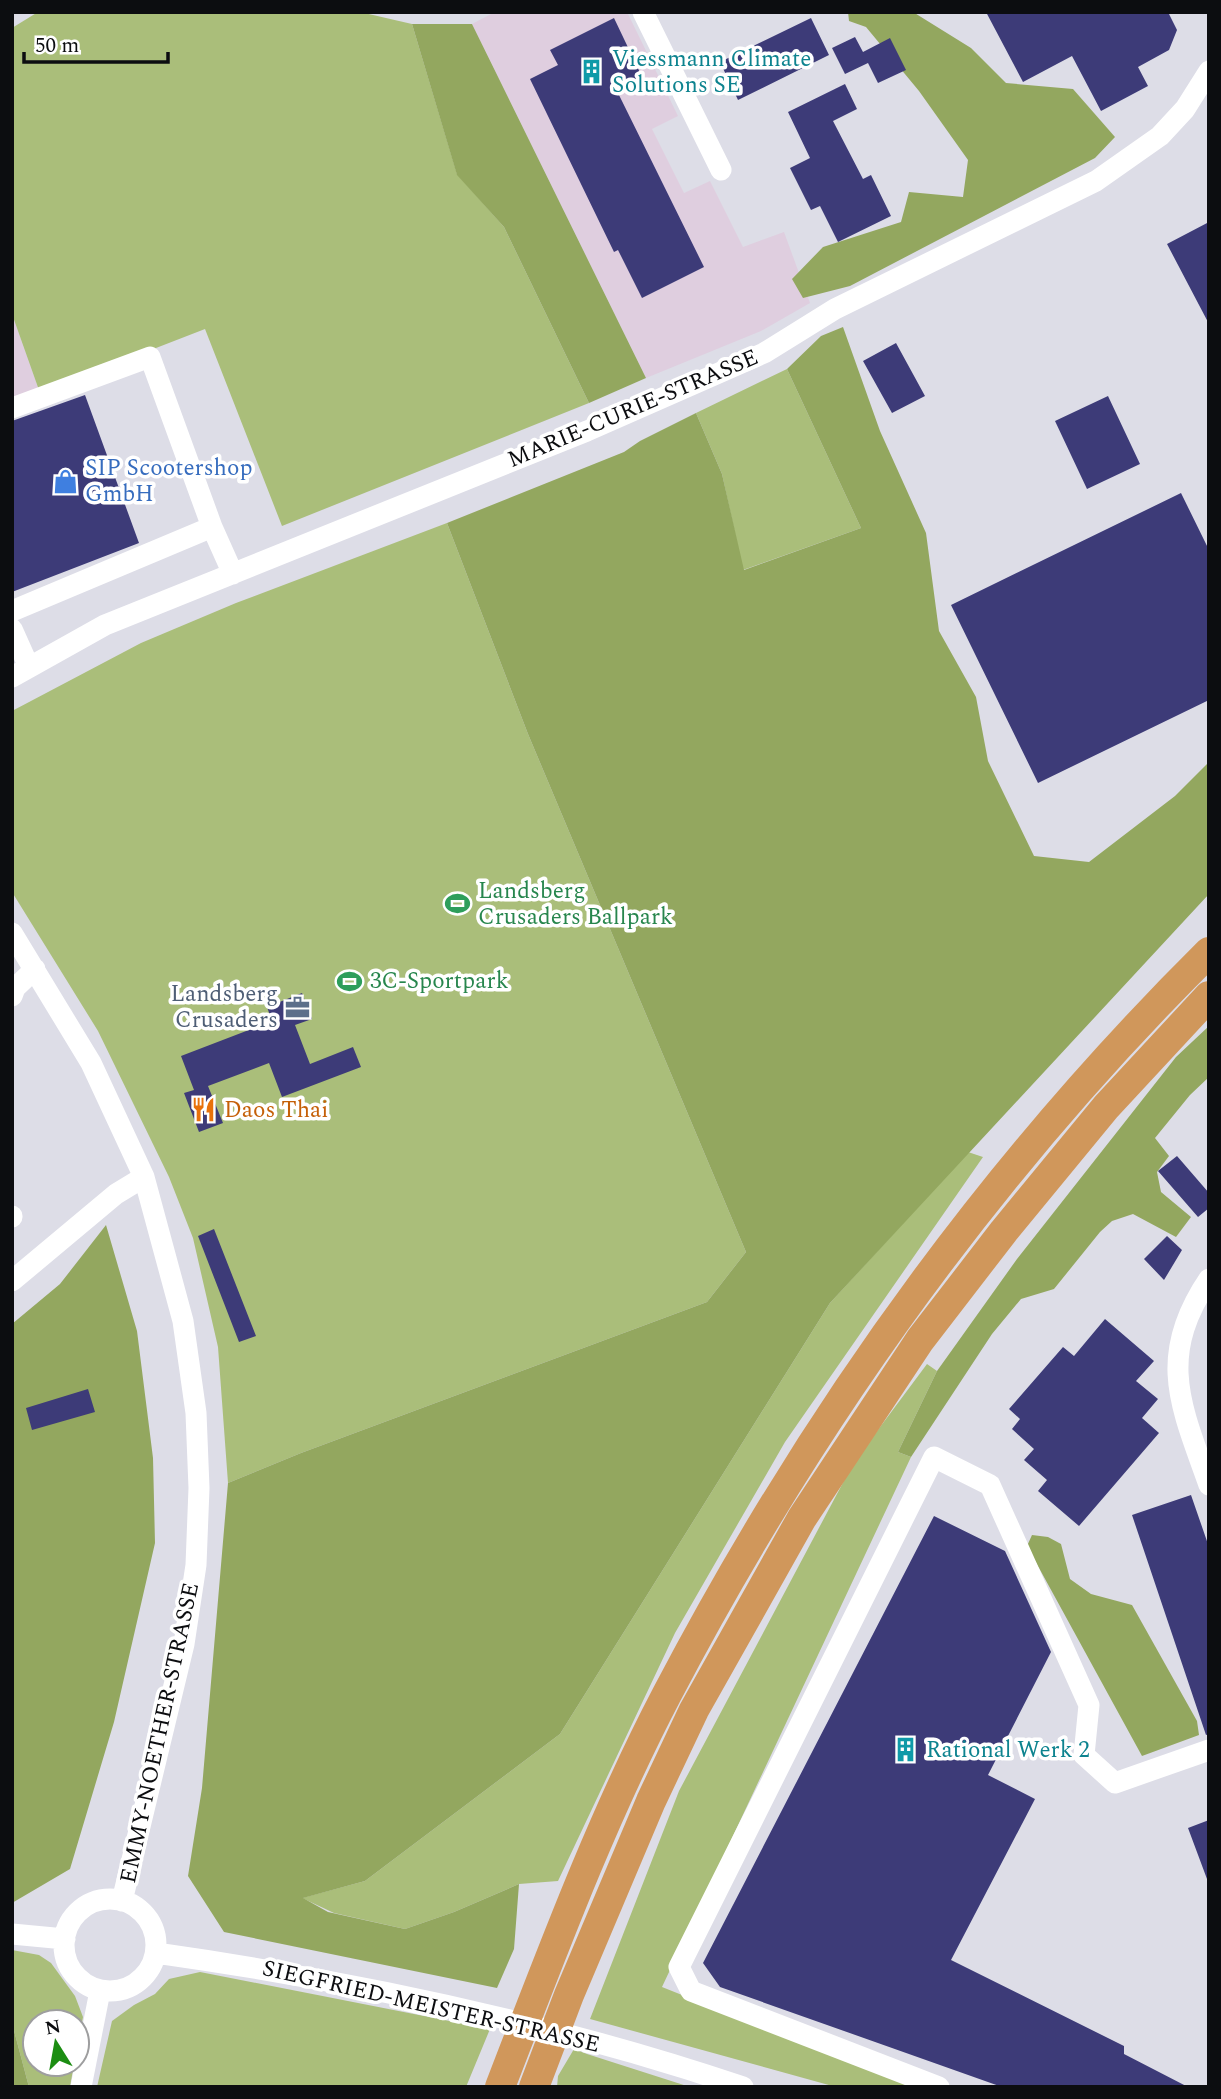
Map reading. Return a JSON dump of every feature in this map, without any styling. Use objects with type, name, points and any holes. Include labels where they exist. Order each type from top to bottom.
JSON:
[{"type":"highway","points":[[500,2087],[538,1988],[622,1788],[667,1695],[771,1509],[823,1426],[894,1322],[979,1209],[1080,1089],[1209,952]]},
{"type":"highway","points":[[541,2078],[569,1995],[651,1801],[694,1710],[802,1518],[848,1444],[920,1340],[1004,1231],[1106,1107],[1209,996]]},
{"type":"highway","points":[[480,2087],[515,2048]]},
{"type":"street","points":[[643,12],[721,170]]},
{"type":"street","name":"MARIE-CURIE-STRASSE","points":[[20,672],[106,625],[587,431],[764,353],[835,310],[1096,181],[1160,136],[1185,110],[1209,71]]},
{"type":"street","points":[[12,408],[150,357],[212,527],[233,574]]},
{"type":"street","points":[[12,611],[212,527]]},
{"type":"street","points":[[12,629],[20,672]]},
{"type":"street","name":"EMMY-NOETHER-STRASSE","points":[[12,933],[91,1063],[144,1177],[183,1321],[195,1413],[199,1501],[196,1565],[184,1644],[122,1901]]},
{"type":"street","points":[[12,996],[15,988],[35,969]]},
{"type":"street","points":[[12,1281],[116,1194],[144,1177]]},
{"type":"street","points":[[1209,1279],[1199,1294],[1181,1334],[1177,1366],[1180,1405],[1209,1485]]},
{"type":"street","points":[[939,2087],[691,1991],[679,1967],[934,1457],[990,1485],[1089,1705],[1084,1755],[1115,1783],[1209,1750]]},
{"type":"street","points":[[109,1899],[122,1901],[135,1906],[145,1915],[152,1926],[156,1953],[151,1967],[142,1979],[115,1992],[100,1991],[77,1978],[69,1967],[65,1955],[67,1928],[84,1908],[96,1902],[109,1899]]},
{"type":"street","points":[[12,1934],[65,1939]]},
{"type":"street","name":"SIEGFRIED-MEISTER-STRASSE","points":[[156,1953],[282,1972],[489,2015],[587,2040],[743,2087]]},
{"type":"street","points":[[81,2087],[100,1991]]},
{"type":"shaded area","points":[[495,12],[627,12],[678,116],[652,129],[684,193],[710,181],[743,247],[784,232],[810,303],[761,331],[646,378],[472,24]]},
{"type":"shaded area","points":[[12,314],[40,393],[12,403]]},
{"type":"green space","points":[[38,12],[360,12],[412,24],[457,174],[504,227],[589,403],[282,526],[205,329],[40,393],[12,314],[12,28]]},
{"type":"green space","points":[[848,12],[913,12],[971,48],[1006,83],[1073,89],[1115,137],[1095,158],[850,286],[803,298],[792,279],[823,247],[901,222],[909,192],[963,197],[968,160],[919,91],[866,27],[849,21]]},
{"type":"green space","points":[[412,24],[472,24],[646,378],[589,403],[504,227],[457,175]]},
{"type":"green space","points":[[843,327],[880,431],[926,533],[939,631],[976,697],[988,761],[1034,856],[1089,862],[1175,796],[1209,762],[1209,894],[830,1303],[560,1734],[365,1881],[303,1898],[328,1912],[405,1929],[454,1912],[519,1884],[514,1949],[497,1988],[224,1932],[188,1876],[202,1788],[228,1483],[301,1453],[707,1302],[746,1252],[528,734],[447,523],[624,452],[696,413],[722,474],[744,570],[861,528],[787,369],[821,336]]},
{"type":"green space","points":[[787,369],[861,528],[743,570],[722,474],[696,413]]},
{"type":"green space","name":"3C-Sportpark","points":[[447,523],[528,734],[746,1252],[707,1302],[301,1453],[228,1483],[218,1347],[193,1238],[169,1177],[98,1031],[12,892],[12,711],[141,643],[236,603]]},
{"type":"green space","points":[[1209,1026],[1209,1077],[1190,1095],[1155,1138],[1169,1156],[1157,1172],[1161,1192],[1191,1217],[1176,1237],[1133,1214],[1112,1221],[1054,1289],[1021,1299],[992,1334],[911,1457],[898,1452],[937,1371],[1017,1259],[1176,1057]]},
{"type":"green space","points":[[968,1152],[983,1157],[785,1442],[675,1633],[558,1881],[519,1884],[454,1912],[405,1929],[334,1913],[302,1898],[365,1881],[560,1734],[830,1303]]},
{"type":"green space","points":[[106,1225],[137,1331],[153,1458],[155,1543],[114,1722],[70,1869],[12,1903],[12,1324],[60,1284]]},
{"type":"green space","points":[[927,1364],[937,1371],[898,1452],[911,1457],[662,1987],[913,2087],[836,2087],[590,2019],[679,1791],[854,1462]]},
{"type":"green space","points":[[1032,1535],[1048,1537],[1061,1544],[1070,1579],[1091,1594],[1132,1605],[1197,1721],[1199,1735],[1142,1756],[1027,1546]]},
{"type":"green space","points":[[12,1950],[39,1955],[51,1963],[75,1996],[80,2008],[21,2008],[21,2057],[12,2023]]},
{"type":"green space","points":[[200,1972],[490,2029],[466,2087],[97,2087],[112,2021],[155,1994],[169,1979]]},
{"type":"green space","points":[[12,2023],[21,2057],[21,2078],[27,2078],[29,2087],[12,2087]]},
{"type":"green space","points":[[574,2049],[690,2087],[557,2087],[558,2076]]},
{"type":"green space","points":[[27,2078],[72,2078],[70,2087],[29,2087]]},
{"type":"building","points":[[986,12],[1168,12],[1177,30],[1169,50],[1138,67],[1148,86],[1101,111],[1072,56],[1023,82]]},
{"type":"building","points":[[614,18],[644,81],[618,93],[704,267],[642,298],[618,250],[614,252],[530,79],[558,65],[550,50]]},
{"type":"building","points":[[811,18],[829,55],[738,100],[720,62]]},
{"type":"building","points":[[855,37],[863,52],[890,38],[906,70],[878,83],[868,63],[845,74],[832,48]]},
{"type":"building","points":[[845,84],[857,109],[833,121],[863,179],[871,175],[891,216],[838,242],[820,206],[811,210],[790,168],[810,158],[788,112]]},
{"type":"building","points":[[1209,222],[1209,324],[1167,244]]},
{"type":"building","points":[[896,343],[925,396],[892,413],[863,361]]},
{"type":"building","name":"SIP Scootershop GmbH","points":[[85,395],[139,543],[12,592],[12,421]]},
{"type":"building","points":[[1108,396],[1140,464],[1087,489],[1055,421]]},
{"type":"building","points":[[1181,493],[1209,550],[1209,700],[1038,783],[951,605]]},
{"type":"building","points":[[302,993],[312,1019],[295,1025],[310,1064],[353,1047],[361,1067],[282,1097],[269,1063],[208,1086],[223,1123],[199,1132],[184,1093],[194,1090],[181,1056],[272,1021],[267,1007]]},
{"type":"building","points":[[1177,1156],[1209,1193],[1209,1208],[1198,1217],[1158,1171]]},
{"type":"building","points":[[214,1229],[256,1336],[239,1342],[198,1236]]},
{"type":"building","points":[[1167,1236],[1182,1250],[1164,1280],[1144,1259]]},
{"type":"building","points":[[1105,1319],[1154,1361],[1136,1381],[1158,1399],[1142,1418],[1159,1433],[1079,1526],[1038,1491],[1047,1480],[1024,1460],[1034,1449],[1012,1429],[1020,1419],[1009,1409],[1063,1347],[1074,1356]]},
{"type":"building","points":[[88,1389],[95,1412],[32,1430],[26,1408]]},
{"type":"building","points":[[1191,1495],[1209,1547],[1209,1734],[1206,1735],[1132,1515]]},
{"type":"building","points":[[934,1516],[1005,1551],[1051,1652],[988,1775],[1035,1799],[951,1960],[1124,2046],[1124,2054],[1188,2087],[1002,2087],[720,1987],[703,1963]]},
{"type":"building","points":[[1209,1820],[1209,1879],[1207,1879],[1188,1828]]},
{"type":"place","name":"Viessmann Climate Solutions SE","points":[[592,72]]},
{"type":"place","name":"SIP Scootershop GmbH","points":[[65,481]]},
{"type":"place","name":"Landsberg Crusaders Ballpark","points":[[458,904]]},
{"type":"place","name":"3C-Sportpark","points":[[350,981]]},
{"type":"place","name":"Landsberg Crusaders","points":[[298,1007]]},
{"type":"place","name":"Daos Thai","points":[[204,1110]]},
{"type":"place","name":"Rational Werk 2","points":[[906,1750]]}]
